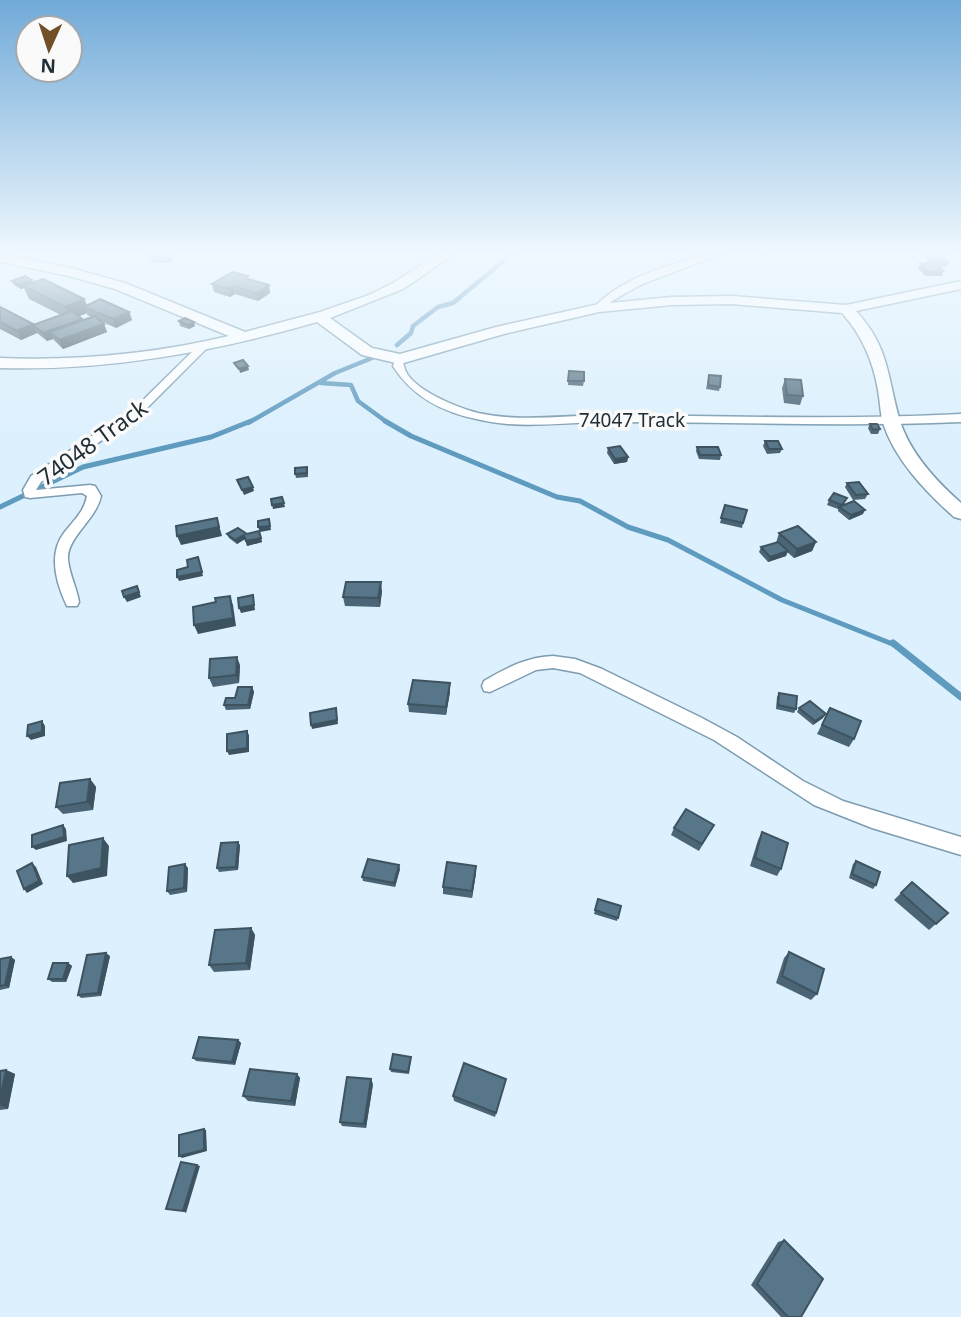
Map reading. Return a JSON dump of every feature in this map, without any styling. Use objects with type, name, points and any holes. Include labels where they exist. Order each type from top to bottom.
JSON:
[{"type":"street","points":[[189,314],[244,337]]},
{"type":"street","points":[[0,363],[108,361],[202,348],[332,314]]},
{"type":"street","points":[[321,318],[349,342],[367,352],[394,359],[570,314]]},
{"type":"street","points":[[851,314],[874,345],[883,372],[892,422],[908,454],[932,485],[961,513]]},
{"type":"street","name":"74048 Track","points":[[72,602],[61,557],[62,546],[82,524],[94,496],[90,489],[79,488],[44,495],[30,494],[31,485],[56,463],[139,410],[202,348]]},
{"type":"street","name":"74047 Track","points":[[394,359],[419,391],[454,411],[484,418],[513,421],[611,418],[892,422]]},
{"type":"street","points":[[892,422],[961,418]]},
{"type":"street","points":[[489,686],[509,673],[534,664],[553,662],[577,665],[603,675],[729,740],[789,782],[820,799],[852,813],[961,846]]},
{"type":"building","points":[[0,314],[14,314],[33,324],[17,331],[0,322]]},
{"type":"building","points":[[62,314],[76,314],[82,319],[43,333],[33,325]]},
{"type":"building","points":[[102,314],[123,314],[113,319]]},
{"type":"building","points":[[95,316],[104,324],[59,340],[50,332]]},
{"type":"building","points":[[185,318],[194,322],[188,325],[179,321]]},
{"type":"building","points":[[243,360],[248,366],[239,369],[234,363]]},
{"type":"building","points":[[569,371],[584,372],[584,381],[568,381]]},
{"type":"building","points":[[709,375],[721,376],[720,387],[708,385]]},
{"type":"building","points":[[785,379],[801,380],[803,396],[787,395]]},
{"type":"building","points":[[870,424],[877,424],[880,429],[873,430]]},
{"type":"building","points":[[765,441],[778,441],[782,449],[769,449]]},
{"type":"building","points":[[620,446],[628,457],[615,459],[608,448]]},
{"type":"building","points":[[697,447],[718,447],[721,455],[700,455]]},
{"type":"building","points":[[307,467],[307,473],[295,474],[295,468]]},
{"type":"building","points":[[248,477],[253,487],[242,490],[237,480]]},
{"type":"building","points":[[859,482],[868,494],[856,495],[847,483]]},
{"type":"building","points":[[834,493],[847,498],[842,505],[829,500]]},
{"type":"building","points":[[282,497],[284,503],[272,505],[271,499]]},
{"type":"building","points":[[854,501],[865,510],[851,515],[839,507]]},
{"type":"building","points":[[725,505],[747,510],[743,523],[721,518]]},
{"type":"building","points":[[217,518],[219,527],[177,536],[176,526]]},
{"type":"building","points":[[269,519],[270,526],[258,527],[258,521]]},
{"type":"building","points":[[798,526],[816,542],[797,549],[779,533]]},
{"type":"building","points":[[238,528],[247,534],[259,531],[261,538],[246,541],[244,535],[235,540],[227,534]]},
{"type":"building","points":[[778,542],[788,551],[770,557],[761,547]]},
{"type":"building","points":[[198,557],[202,572],[177,577],[177,570],[188,567],[187,560]]},
{"type":"building","points":[[346,582],[381,582],[378,598],[343,597]]},
{"type":"building","points":[[137,586],[139,592],[124,597],[122,591]]},
{"type":"building","points":[[253,595],[254,605],[239,608],[238,598]]},
{"type":"building","points":[[230,596],[233,618],[194,625],[193,607],[216,602],[215,598]]},
{"type":"building","points":[[237,657],[236,675],[209,678],[210,659]]},
{"type":"building","points":[[413,680],[450,683],[446,707],[408,704]]},
{"type":"building","points":[[238,687],[252,687],[248,705],[224,705],[226,698],[235,698]]},
{"type":"building","points":[[779,693],[797,696],[796,709],[778,705]]},
{"type":"building","points":[[810,701],[826,714],[815,721],[799,708]]},
{"type":"building","points":[[336,708],[337,720],[311,725],[310,713]]},
{"type":"building","points":[[830,708],[861,721],[854,739],[822,725]]},
{"type":"building","points":[[42,721],[42,732],[27,736],[28,725]]},
{"type":"building","points":[[247,731],[247,748],[227,751],[227,734]]},
{"type":"building","points":[[90,779],[87,802],[56,807],[60,783]]},
{"type":"building","points":[[686,809],[714,825],[702,844],[674,828]]},
{"type":"building","points":[[63,825],[64,837],[32,847],[32,835]]},
{"type":"building","points":[[762,832],[788,843],[781,869],[755,858]]},
{"type":"building","points":[[103,838],[101,868],[67,876],[69,845]]},
{"type":"building","points":[[238,842],[236,867],[217,868],[221,843]]},
{"type":"building","points":[[368,859],[399,865],[394,883],[362,877]]},
{"type":"building","points":[[856,861],[880,872],[876,885],[852,874]]},
{"type":"building","points":[[447,862],[476,866],[472,891],[443,887]]},
{"type":"building","points":[[32,863],[39,881],[24,889],[17,871]]},
{"type":"building","points":[[185,864],[184,888],[167,891],[169,867]]},
{"type":"building","points":[[912,882],[948,913],[936,924],[901,893]]},
{"type":"building","points":[[598,899],[621,906],[618,918],[595,910]]},
{"type":"building","points":[[251,928],[246,963],[209,965],[215,930]]},
{"type":"building","points":[[789,952],[824,969],[817,994],[782,976]]},
{"type":"building","points":[[106,953],[98,993],[78,995],[87,955]]},
{"type":"building","points":[[11,957],[5,985],[0,986],[0,959]]},
{"type":"building","points":[[53,963],[68,963],[63,979],[48,979]]},
{"type":"building","points":[[199,1037],[238,1040],[232,1062],[193,1058]]},
{"type":"building","points":[[393,1054],[411,1057],[408,1072],[390,1069]]},
{"type":"building","points":[[464,1063],[506,1079],[496,1113],[453,1096]]},
{"type":"building","points":[[250,1069],[297,1074],[291,1101],[243,1096]]},
{"type":"building","points":[[6,1070],[0,1100],[0,1071]]},
{"type":"building","points":[[347,1077],[371,1079],[364,1124],[340,1122]]},
{"type":"building","points":[[204,1129],[204,1150],[179,1156],[179,1135]]},
{"type":"building","points":[[181,1162],[197,1165],[183,1211],[166,1209]]},
{"type":"building","points":[[784,1240],[823,1279],[801,1317],[788,1317],[757,1284]]},
{"type":"waterway","points":[[397,345],[411,333],[413,326],[428,314]]},
{"type":"waterway","points":[[248,423],[335,373],[372,358]]},
{"type":"waterway","points":[[321,383],[351,385],[358,401],[386,422]]},
{"type":"waterway","points":[[0,507],[83,467],[211,437],[251,421]]},
{"type":"waterway","points":[[386,422],[411,436],[557,497],[580,501],[628,527],[668,540],[782,600],[895,645]]},
{"type":"waterway","points":[[893,643],[961,697]]}]
